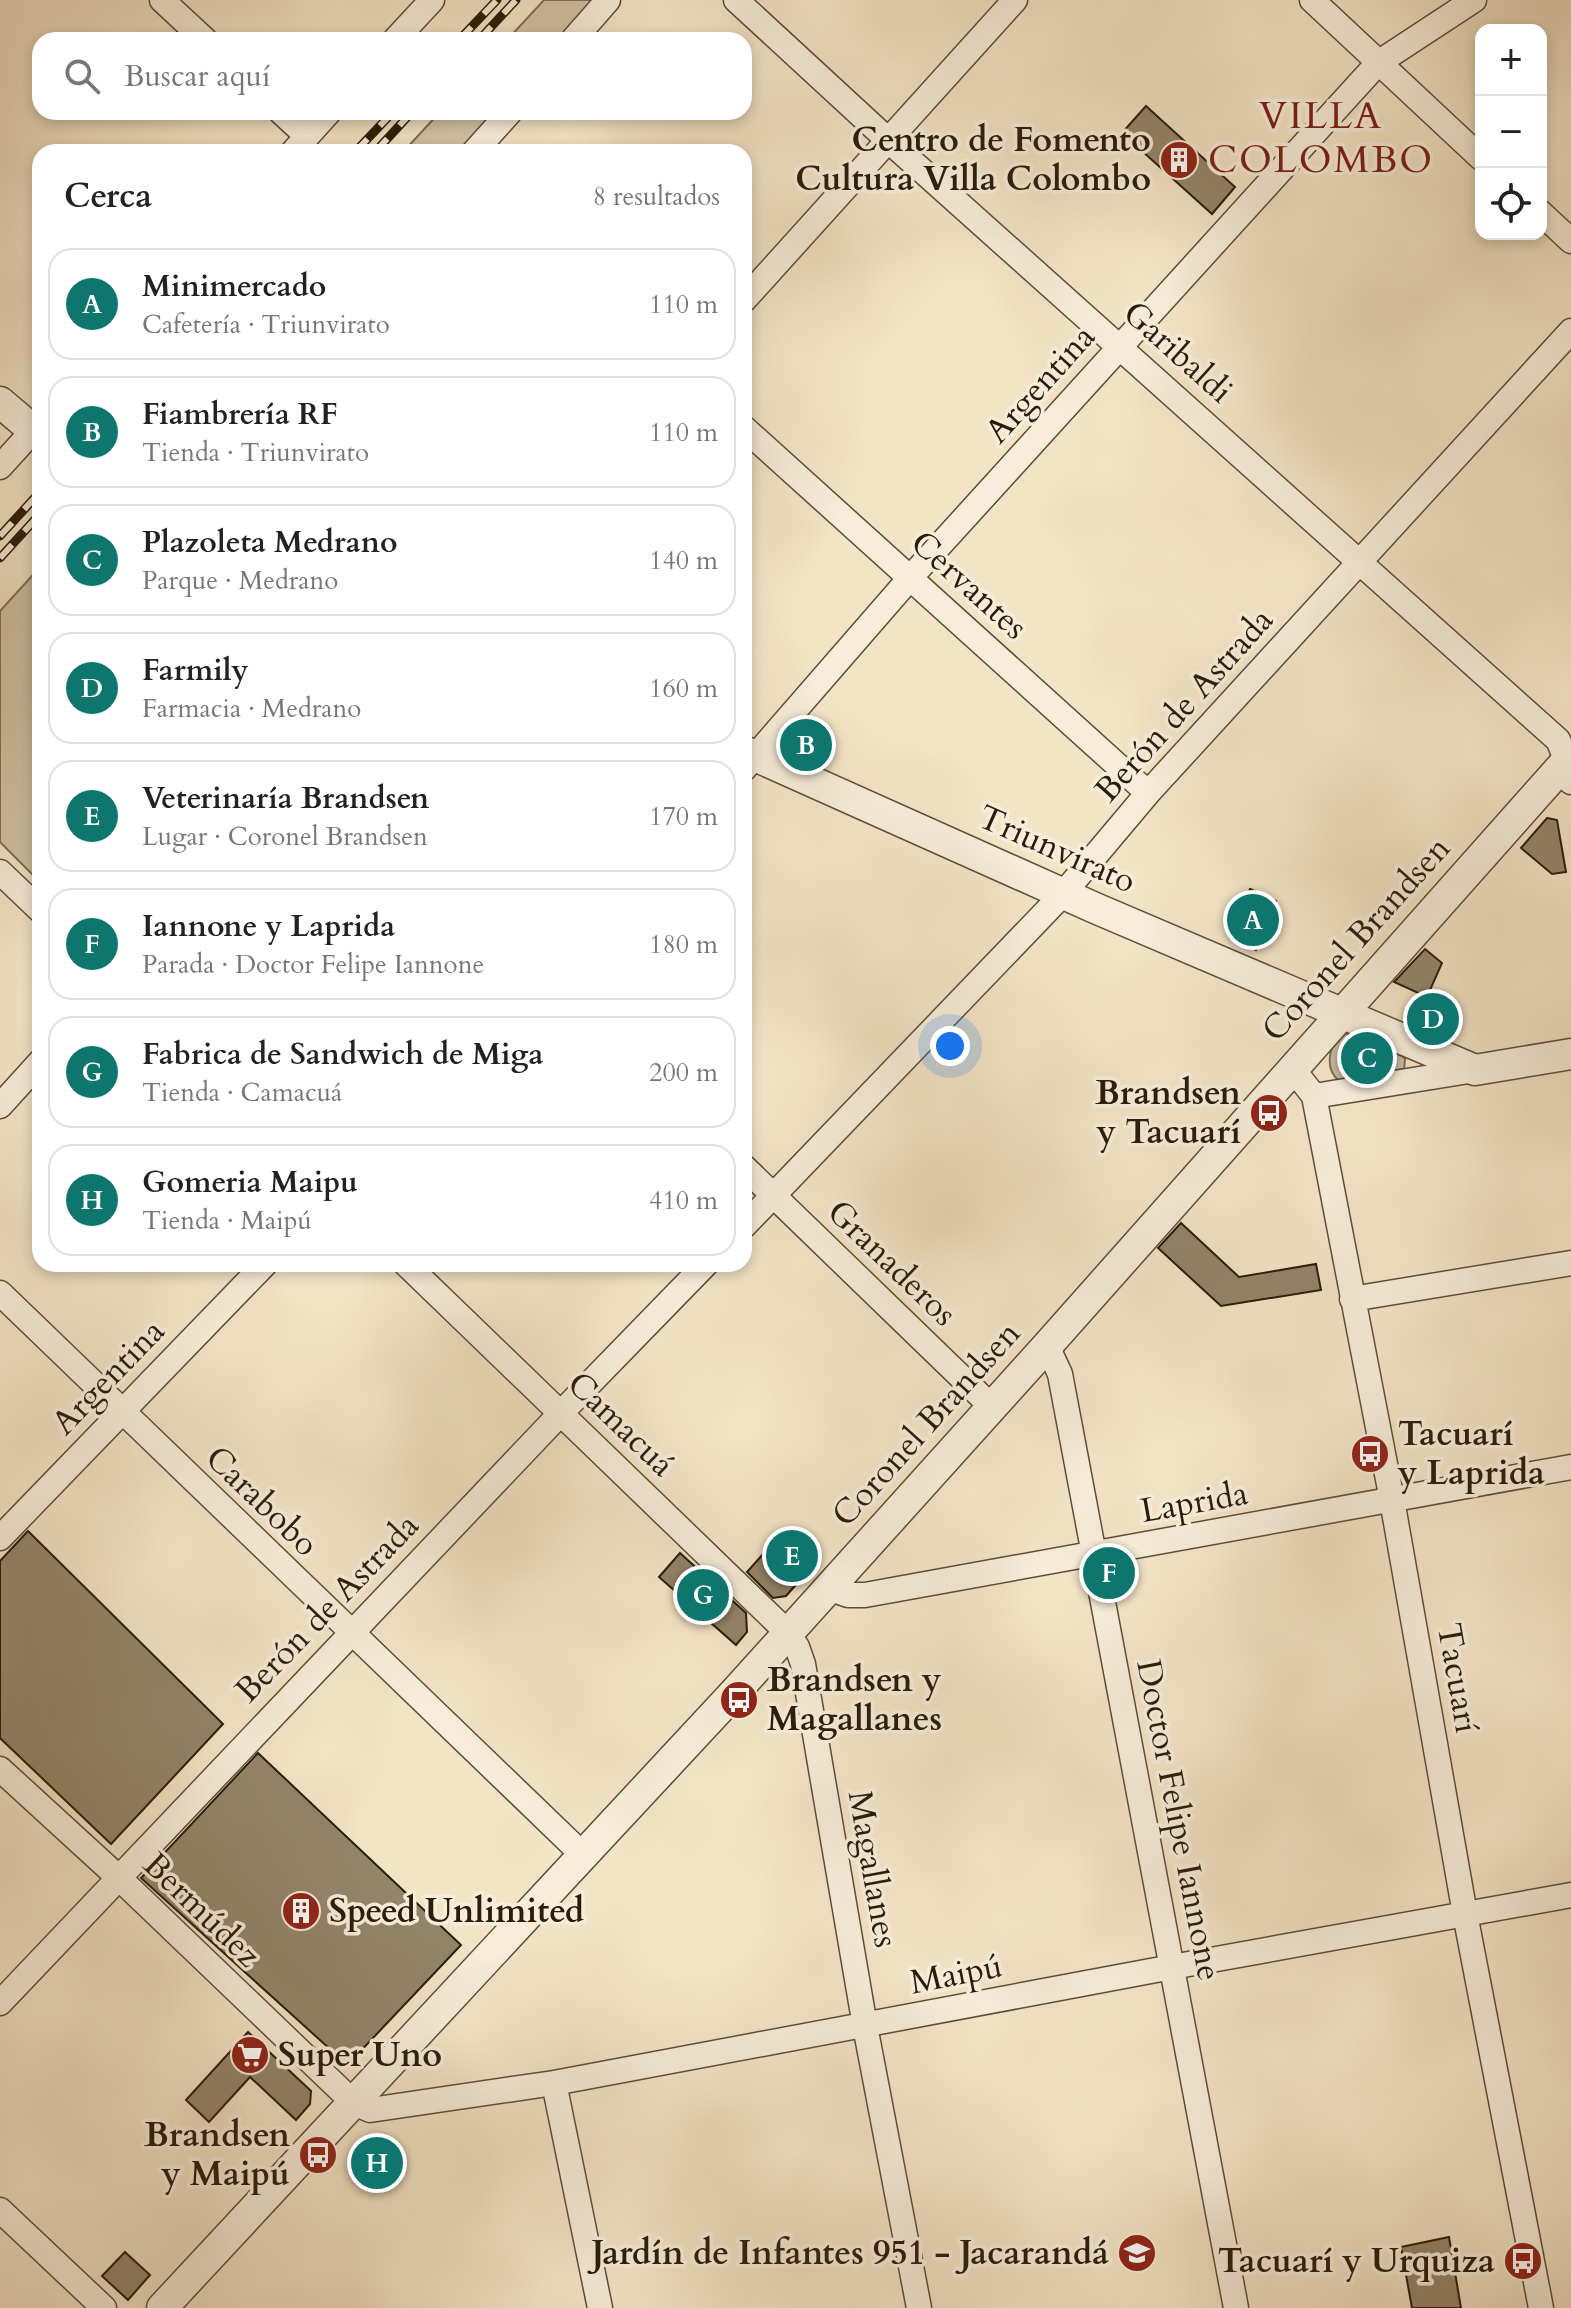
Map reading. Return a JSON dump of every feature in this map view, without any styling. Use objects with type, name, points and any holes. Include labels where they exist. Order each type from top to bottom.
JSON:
[{"type":"street","points":[[162,0],[196,32]]},
{"type":"street","points":[[402,32],[432,0]]},
{"type":"street","points":[[580,32],[608,0]]},
{"type":"street","name":"Garibaldi","points":[[736,0],[889,141],[1558,740],[1570,766]]},
{"type":"street","points":[[752,291],[1015,0]]},
{"type":"street","points":[[1312,0],[1475,152]]},
{"type":"street","name":"Argentina","points":[[752,755],[1378,63],[1474,0]]},
{"type":"street","points":[[286,120],[300,144],[322,120]]},
{"type":"street","points":[[481,144],[503,120]]},
{"type":"street","points":[[1547,219],[1571,241]]},
{"type":"street","name":"Berón de Astrada","points":[[752,1218],[1063,894],[1148,793],[1571,331]]},
{"type":"street","points":[[0,402],[32,426]]},
{"type":"street","name":"Cervantes","points":[[752,435],[1148,793]]},
{"type":"street","points":[[0,467],[32,436]]},
{"type":"street","name":"Triunvirato","points":[[752,761],[1475,1070]]},
{"type":"street","name":"Coronel Brandsen","points":[[162,2308],[788,1633],[1292,1068],[1570,766]]},
{"type":"street","points":[[0,872],[32,902]]},
{"type":"street","points":[[1314,1096],[1571,1054]]},
{"type":"street","name":"Tacuarí","points":[[1292,1068],[1314,1096],[1541,2308]]},
{"type":"street","points":[[0,1106],[32,1071]]},
{"type":"street","name":"Granaderos","points":[[752,1175],[992,1407]]},
{"type":"street","points":[[1352,1299],[1571,1263]]},
{"type":"street","name":"Argentina","points":[[0,1538],[257,1272]]},
{"type":"street","name":"Camacuá","points":[[414,1272],[788,1633]]},
{"type":"street","name":"Berón de Astrada","points":[[0,2003],[350,1633],[698,1272]]},
{"type":"street","name":"Carabobo","points":[[0,1293],[583,1855]]},
{"type":"street","name":"Doctor Felipe Iannone","points":[[1047,1346],[1060,1374],[1236,2308]]},
{"type":"street","name":"Laprida","points":[[828,1588],[848,1595],[865,1595],[1571,1467]]},
{"type":"street","name":"Magallanes","points":[[788,1633],[803,1664],[865,2026],[919,2308]]},
{"type":"street","name":"Bermúdez","points":[[0,1769],[118,1877],[354,2103]]},
{"type":"street","name":"Maipú","points":[[354,2103],[370,2110],[383,2110],[554,2083],[1571,1895]]},
{"type":"street","points":[[554,2083],[600,2308]]},
{"type":"street","points":[[0,2210],[104,2308]]},
{"type":"shaded area","points":[[544,0],[603,0],[574,32],[514,32]]},
{"type":"shaded area","points":[[433,120],[495,120],[473,144],[410,144]]},
{"type":"shaded area","points":[[32,576],[32,874],[0,842],[0,611]]},
{"type":"shaded area","points":[[1345,1033],[1402,1056],[1405,1059],[1404,1069],[1338,1080],[1331,1068],[1330,1055],[1335,1042]]},
{"type":"building","name":"Centro de Fomento Cultura Villa Colombo","points":[[1146,106],[1235,187],[1212,214],[1122,133]]},
{"type":"building","points":[[802,726],[821,737],[810,758],[795,752],[792,739]]},
{"type":"building","points":[[1547,818],[1557,820],[1566,872],[1552,874],[1521,848]]},
{"type":"building","points":[[1250,889],[1276,901],[1256,950],[1230,938]]},
{"type":"building","points":[[1425,949],[1442,963],[1427,997],[1394,982]]},
{"type":"building","points":[[1181,1223],[1239,1277],[1316,1264],[1321,1290],[1221,1306],[1158,1248]]},
{"type":"building","points":[[28,1531],[223,1724],[111,1844],[0,1738],[0,1561]]},
{"type":"building","points":[[782,1533],[815,1563],[786,1596],[773,1598],[747,1572]]},
{"type":"building","points":[[680,1553],[746,1613],[747,1632],[736,1645],[659,1577]]},
{"type":"building","name":"Speed Unlimited","points":[[258,1753],[461,1945],[354,2058],[342,2060],[141,1878]]},
{"type":"building","name":"Super Uno","points":[[248,2032],[311,2091],[310,2104],[296,2120],[250,2077],[209,2122],[186,2100]]},
{"type":"building","points":[[384,2135],[393,2186],[370,2190],[361,2140]]},
{"type":"building","points":[[1449,2237],[1461,2308],[1412,2308],[1401,2247]]},
{"type":"building","points":[[125,2252],[150,2275],[128,2300],[102,2276]]},
{"type":"railway","points":[[467,32],[497,0]]},
{"type":"railway","points":[[486,32],[516,0]]},
{"type":"railway","points":[[363,144],[385,120]]},
{"type":"railway","points":[[382,144],[405,120]]},
{"type":"railway","points":[[0,536],[32,501]]},
{"type":"railway","points":[[0,558],[32,523]]},
{"type":"place","name":"Centro de Fomento Cultura Villa Colombo","points":[[1179,160]]},
{"type":"place","name":"Fiambrería RF","points":[[806,745]]},
{"type":"place","name":"Minimercado","points":[[1253,920]]},
{"type":"place","name":"Farmily","points":[[1433,1019]]},
{"type":"place","name":"Plazoleta Medrano","points":[[1367,1058]]},
{"type":"place","name":"Brandsen y Tacuarí","points":[[1269,1113]]},
{"type":"place","name":"Tacuarí y Laprida","points":[[1370,1454]]},
{"type":"place","name":"Veterinaría Brandsen","points":[[792,1556]]},
{"type":"place","name":"Iannone y Laprida","points":[[1109,1573]]},
{"type":"place","name":"Fabrica de Sandwich de Miga","points":[[703,1595]]},
{"type":"place","name":"Brandsen y Magallanes","points":[[739,1700]]},
{"type":"place","name":"Speed Unlimited","points":[[301,1911]]},
{"type":"place","name":"Super Uno","points":[[250,2055]]},
{"type":"place","name":"Brandsen y Maipú","points":[[318,2155]]},
{"type":"place","name":"Gomeria Maipu","points":[[377,2163]]},
{"type":"place","name":"Jardín de Infantes 951 - Jacarandá","points":[[1137,2253]]},
{"type":"place","name":"Tacuarí y Urquiza","points":[[1523,2261]]},
{"type":"district","name":"VILLA COLOMBO","points":[[1321,138]]}]
